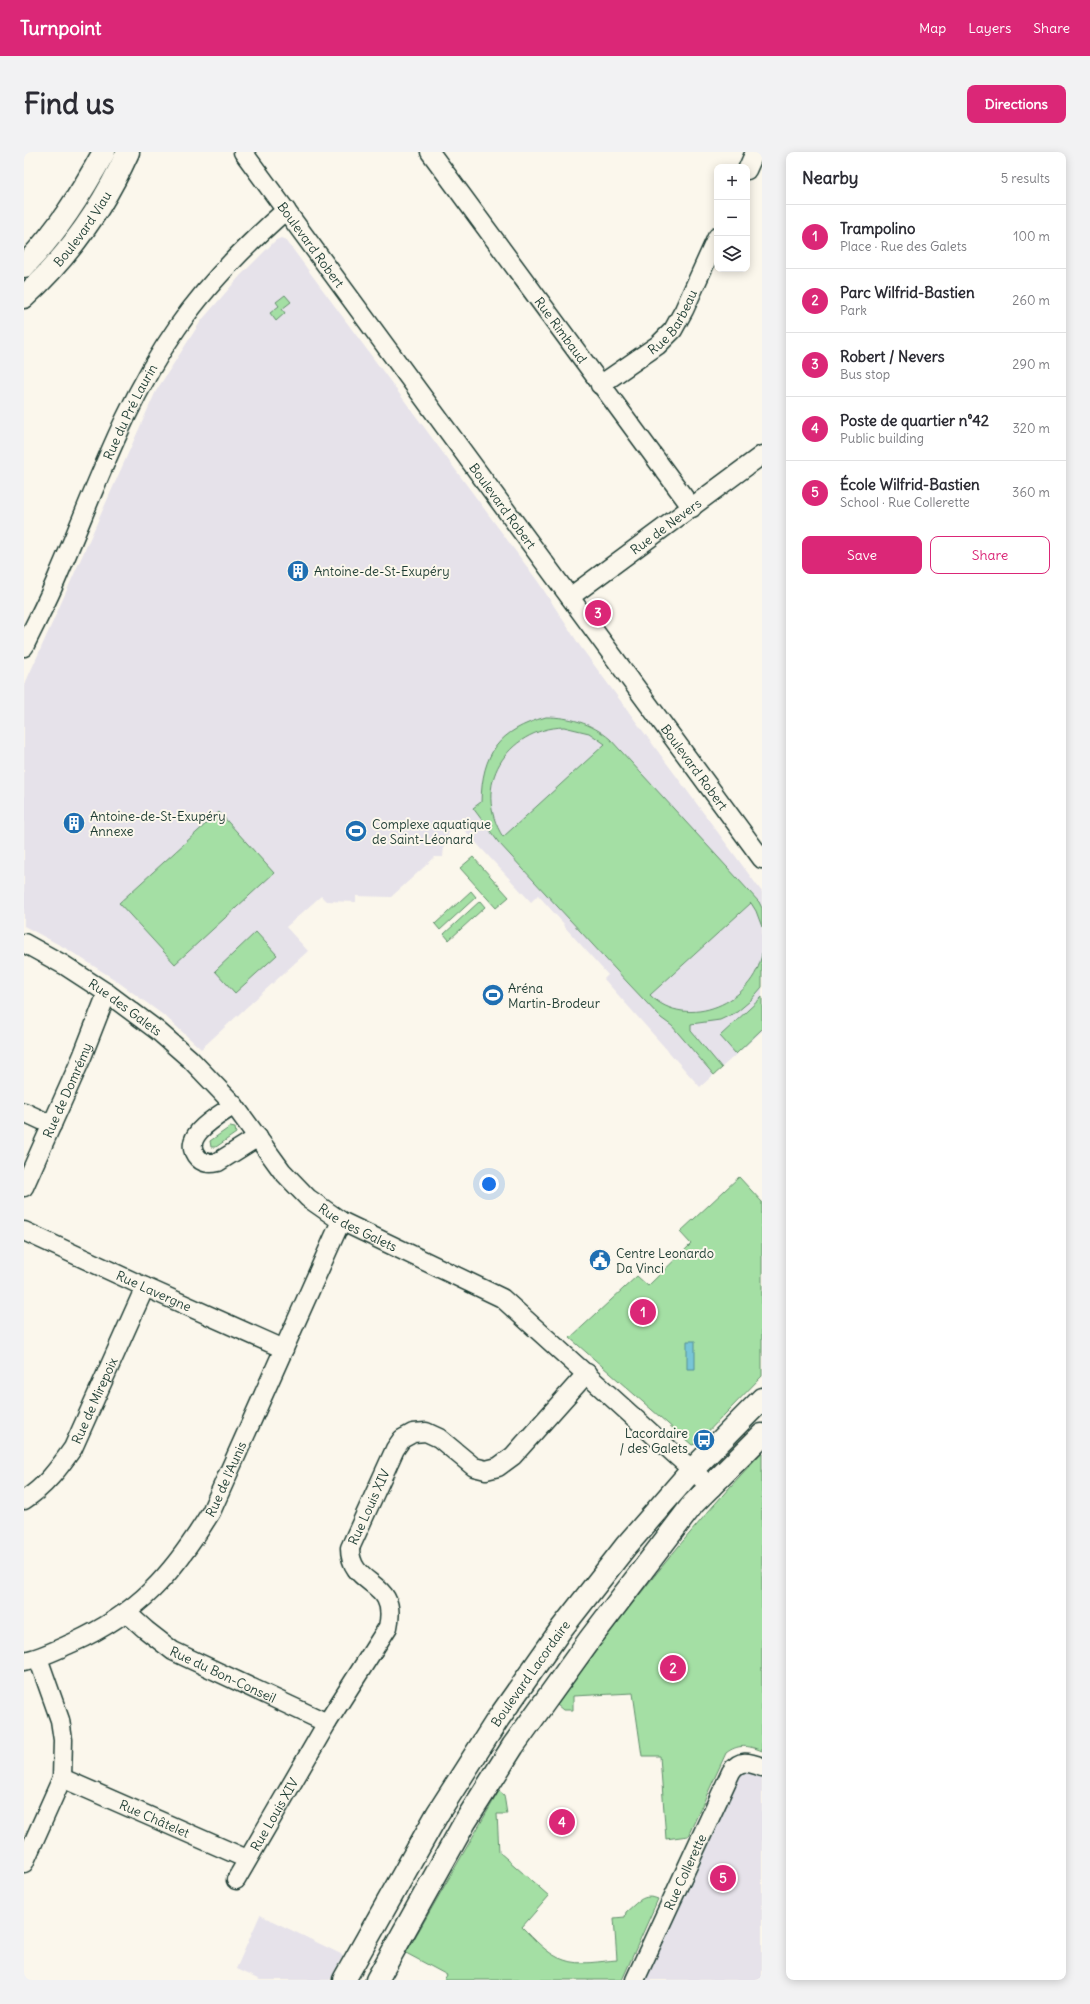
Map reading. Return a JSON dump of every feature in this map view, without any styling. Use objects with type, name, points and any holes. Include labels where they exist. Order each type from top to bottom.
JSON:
[{"type":"main road","name":"Boulevard Viau","points":[[24,266],[61,224],[104,152]]},
{"type":"main road","name":"Boulevard Viau","points":[[24,297],[64,255],[92,218],[116,178],[128,152]]},
{"type":"main road","name":"Boulevard Lacordaire","points":[[344,1980],[438,1813],[498,1719],[562,1628],[626,1546],[692,1470],[762,1399]]},
{"type":"main road","name":"Boulevard Lacordaire","points":[[377,1980],[465,1822],[513,1746],[626,1591],[693,1504],[712,1488],[762,1435]]},
{"type":"street","name":"Boulevard Robert","points":[[243,152],[762,859]]},
{"type":"street","name":"Rue Rimbaud","points":[[430,152],[692,508]]},
{"type":"street","points":[[750,164],[755,152]]},
{"type":"street","name":"Rue du Pré Laurin","points":[[24,647],[59,575],[112,448],[141,387],[177,328],[204,292],[237,254],[286,210]]},
{"type":"street","name":"Rue Barbeau","points":[[600,385],[658,345],[673,330],[684,310],[714,244]]},
{"type":"street","name":"Rue de Nevers","points":[[570,597],[762,455]]},
{"type":"street","name":"Rue des Galets","points":[[24,943],[64,965],[107,993],[162,1035],[190,1059],[234,1105],[282,1171],[308,1198],[341,1221],[494,1293],[587,1374],[712,1488]]},
{"type":"street","name":"Rue de Domrémy","points":[[24,1187],[52,1125],[107,993]]},
{"type":"street","points":[[234,1105],[199,1130],[194,1148],[197,1156],[204,1163],[211,1164],[218,1162],[258,1137]]},
{"type":"street","points":[[24,1112],[52,1125]]},
{"type":"street","name":"Rue de l'Aunis","points":[[31,1660],[90,1635],[128,1612],[151,1592],[193,1541],[211,1512],[341,1221]]},
{"type":"street","name":"Rue Lavergne","points":[[24,1231],[145,1288],[284,1349]]},
{"type":"street","name":"Rue de Mirepoix","points":[[24,1500],[36,1493],[56,1472],[73,1448],[145,1288]]},
{"type":"street","name":"Rue Louis XIV","points":[[236,1880],[327,1723],[388,1627],[391,1613],[387,1598],[383,1592],[359,1573],[354,1567],[350,1558],[350,1548],[394,1449],[402,1439],[413,1433],[426,1432],[439,1438],[474,1467],[486,1470],[498,1467],[513,1456],[587,1374]]},
{"type":"street","name":"Rue du Bon-Conseil","points":[[128,1612],[146,1630],[173,1651],[327,1723]]},
{"type":"street","points":[[24,1863],[62,1778],[64,1758],[63,1730],[31,1660]]},
{"type":"street","name":"Rue Collerette","points":[[635,1980],[735,1765],[742,1762],[749,1762],[762,1767]]},
{"type":"street","name":"Rue Châtelet","points":[[62,1778],[247,1859]]},
{"type":"shaded area","points":[[281,238],[286,240],[539,583],[580,646],[762,892],[762,1031],[700,1087],[604,979],[608,975],[538,895],[531,902],[454,819],[444,846],[443,857],[435,857],[391,897],[356,896],[356,902],[326,901],[321,896],[286,927],[308,951],[201,1049],[166,1017],[114,979],[67,949],[24,926],[24,686],[156,391],[201,321],[240,276],[276,240]]},
{"type":"shaded area","points":[[735,1765],[762,1776],[762,1980],[638,1980]]},
{"type":"shaded area","points":[[260,1915],[343,1955],[330,1980],[260,1980],[236,1969]]},
{"type":"green space","points":[[285,295],[291,302],[282,309],[285,313],[276,321],[270,313],[279,306],[276,302]]},
{"type":"green space","points":[[546,717],[563,718],[588,725],[603,733],[759,902],[762,908],[762,927],[756,911],[751,903],[650,995],[665,1006],[682,1011],[700,1011],[717,1006],[733,998],[747,985],[757,970],[762,953],[762,987],[750,1001],[737,1012],[720,1020],[691,1024],[691,1031],[722,1068],[714,1075],[672,1026],[661,1018],[499,843],[473,808],[481,802],[485,770],[496,746],[516,729],[530,722]],"holes":[[[564,727],[589,733],[605,744],[503,837],[494,818],[491,799],[493,780],[500,764],[511,749],[526,738],[543,730]]]},
{"type":"green space","points":[[219,812],[274,873],[175,964],[119,903]]},
{"type":"green space","points":[[473,857],[509,897],[496,908],[460,868]]},
{"type":"green space","points":[[471,891],[476,897],[440,930],[435,924]]},
{"type":"green space","points":[[480,901],[485,907],[449,940],[444,934]]},
{"type":"green space","points":[[256,932],[277,955],[235,993],[215,971]]},
{"type":"green space","points":[[762,997],[762,1029],[736,1054],[720,1036]]},
{"type":"green space","points":[[230,1127],[235,1128],[236,1133],[216,1147],[211,1147],[210,1141]]},
{"type":"green space","points":[[739,1177],[762,1202],[762,1376],[696,1444],[692,1445],[570,1338],[637,1276],[648,1286],[691,1244],[680,1232]]},
{"type":"green space","points":[[762,1452],[762,1751],[743,1746],[730,1750],[726,1753],[688,1836],[666,1839],[660,1756],[642,1756],[633,1693],[573,1696],[573,1710],[563,1710],[557,1705],[605,1639],[655,1575],[707,1512]]},
{"type":"green space","points":[[499,1791],[504,1795],[507,1814],[497,1814],[499,1852],[549,1896],[522,1927],[552,1954],[558,1958],[576,1963],[617,1960],[614,1918],[625,1917],[626,1912],[644,1898],[653,1897],[658,1899],[622,1980],[444,1980],[447,1975],[406,1953]]},
{"type":"water","points":[[687,1341],[695,1341],[695,1369],[687,1369]]},
{"type":"place","name":"Antoine-de-St-Exupéry","points":[[298,571]]},
{"type":"place","name":"Robert / Nevers","points":[[598,613]]},
{"type":"place","name":"Antoine-de-St-Exupéry Annexe","points":[[74,823]]},
{"type":"place","name":"Complexe aquatique de Saint-Léonard","points":[[356,831]]},
{"type":"place","name":"Aréna Martin-Brodeur","points":[[493,995]]},
{"type":"place","name":"Centre Leonardo Da Vinci","points":[[600,1260]]},
{"type":"place","name":"Trampolino","points":[[643,1312]]},
{"type":"place","name":"Lacordaire / des Galets","points":[[704,1440]]},
{"type":"place","name":"Parc Wilfrid-Bastien","points":[[673,1668]]},
{"type":"place","name":"Poste de quartier n°42","points":[[562,1822]]},
{"type":"place","name":"École Wilfrid-Bastien","points":[[723,1878]]}]
